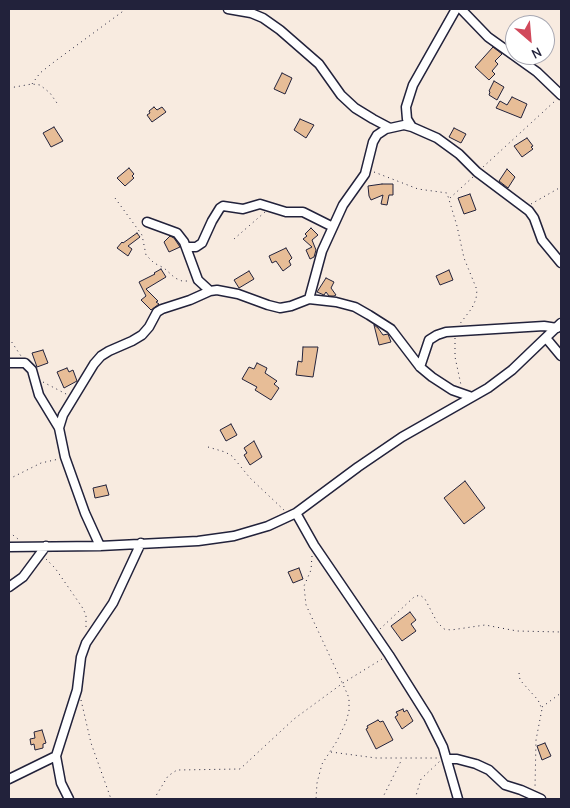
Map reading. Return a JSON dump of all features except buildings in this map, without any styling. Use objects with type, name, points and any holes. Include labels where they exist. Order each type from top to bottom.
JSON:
[{"type":"street","points":[[228,9],[251,13],[280,30],[319,64],[341,95],[355,108],[390,128]]},
{"type":"street","points":[[412,127],[406,114],[412,85],[456,9]]},
{"type":"street","points":[[461,9],[488,37],[537,72],[561,95]]},
{"type":"street","points":[[308,299],[322,251],[343,205],[362,178],[373,142],[382,131],[404,125],[436,138],[459,154],[477,172],[525,208],[534,218],[542,240],[561,263]]},
{"type":"street","points":[[186,247],[196,247],[202,243],[212,221],[223,206],[243,209],[260,204],[286,212],[303,212],[333,227]]},
{"type":"street","points":[[147,222],[177,233],[186,247],[198,280],[210,291]]},
{"type":"street","points":[[59,428],[72,399],[88,372],[101,356],[142,335],[157,312],[162,309],[210,291],[218,290],[238,294],[280,308],[308,299],[336,302],[355,307],[391,329],[420,367],[432,377],[452,390],[472,397]]},
{"type":"street","points":[[420,367],[429,340],[437,334],[455,331],[559,325]]},
{"type":"street","points":[[9,547],[100,546],[198,541],[234,536],[268,526],[294,514],[402,437],[506,375],[559,325]]},
{"type":"street","points":[[546,338],[561,356]]},
{"type":"street","points":[[9,363],[25,363],[29,365],[36,378],[39,395],[59,428],[65,457],[82,506],[100,546]]},
{"type":"street","points":[[294,514],[389,655],[436,730],[447,758],[458,799]]},
{"type":"street","points":[[69,799],[61,783],[56,756],[77,690],[78,671],[86,643],[113,604],[141,544]]},
{"type":"street","points":[[9,587],[23,577],[46,546]]},
{"type":"street","points":[[9,779],[56,756]]},
{"type":"street","points":[[447,758],[476,764],[489,770],[505,785],[538,798]]},
{"type":"path","points":[[32,84],[40,73],[126,9]]},
{"type":"path","points":[[9,88],[32,84],[43,87],[50,93],[58,106]]},
{"type":"path","points":[[450,198],[561,95]]},
{"type":"path","points":[[366,169],[418,189],[442,191],[447,193],[450,198],[464,258],[477,290],[472,308],[455,331],[455,357],[463,394]]},
{"type":"path","points":[[525,208],[561,187]]},
{"type":"path","points":[[115,198],[129,219],[138,228],[143,239],[146,255],[154,263],[164,268],[174,278],[182,281],[198,280]]},
{"type":"path","points":[[234,240],[270,207]]},
{"type":"path","points":[[9,338],[25,363]]},
{"type":"path","points":[[36,378],[63,392],[72,399]]},
{"type":"path","points":[[208,447],[226,452],[232,456],[266,494],[285,511],[294,514]]},
{"type":"path","points":[[9,480],[41,463],[65,457]]},
{"type":"path","points":[[314,545],[311,570],[304,586],[304,596],[306,605],[343,683],[348,698],[349,711],[346,722],[322,764],[316,799]]},
{"type":"path","points":[[40,554],[55,568],[82,607],[86,615],[86,643]]},
{"type":"path","points":[[374,635],[414,597],[420,595],[425,599],[437,622],[444,629],[451,630],[485,625],[517,631],[561,632]]},
{"type":"path","points":[[154,799],[168,776],[177,770],[240,769],[294,719],[343,683],[389,655]]},
{"type":"path","points":[[519,673],[520,680],[542,706],[536,740],[538,798]]},
{"type":"path","points":[[77,690],[85,711],[91,743],[111,799]]},
{"type":"path","points":[[542,706],[561,693]]},
{"type":"path","points":[[330,752],[376,758],[442,758],[421,779],[415,799]]},
{"type":"path","points":[[382,799],[402,758]]}]
